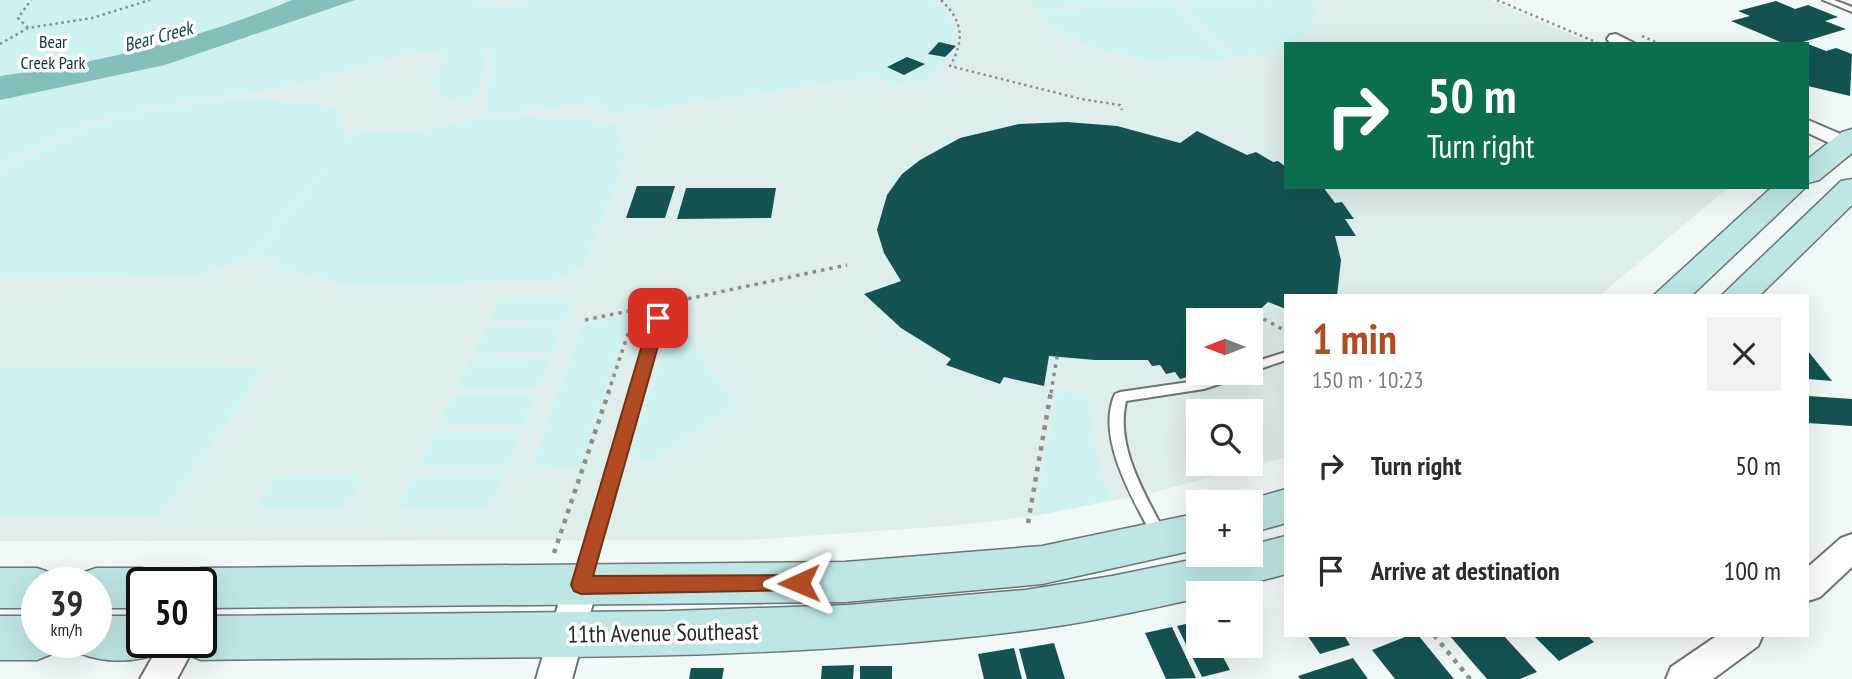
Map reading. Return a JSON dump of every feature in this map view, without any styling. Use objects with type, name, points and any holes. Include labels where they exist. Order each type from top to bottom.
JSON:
[{"type":"main road","points":[[1809,173],[1850,142]]},
{"type":"main road","points":[[1740,294],[1852,188]]},
{"type":"main road","points":[[1672,294],[1789,189]]},
{"type":"main road","points":[[1263,513],[1284,507]]},
{"type":"main road","points":[[217,594],[568,567],[822,583],[932,577],[1042,565],[1180,535]]},
{"type":"main road","name":"11th Avenue Southeast","points":[[217,638],[798,631],[976,618],[1105,599],[1284,555]]},
{"type":"main road","points":[[0,587],[21,588]]},
{"type":"main road","points":[[0,638],[21,638]]},
{"type":"street","points":[[1809,126],[1850,142]]},
{"type":"street","points":[[1809,585],[1852,547]]},
{"type":"street","points":[[554,679],[567,634],[568,567]]},
{"type":"street","points":[[1684,679],[1743,637]]},
{"type":"street","points":[[158,679],[170,658]]},
{"type":"lane","points":[[1827,0],[1852,10]]},
{"type":"lane","points":[[568,567],[656,310]]},
{"type":"lane","points":[[1264,364],[1284,357]]},
{"type":"lane","points":[[1180,535],[1133,485],[1123,455],[1116,419],[1120,397],[1198,385]]},
{"type":"path","points":[[28,28],[18,18],[31,0]]},
{"type":"path","points":[[0,44],[28,28],[92,18],[150,0]]},
{"type":"path","points":[[941,0],[954,11],[962,34],[961,49],[950,66],[1081,99],[1120,105],[1122,110]]},
{"type":"path","points":[[1497,0],[1592,41]]},
{"type":"path","points":[[585,320],[636,310],[656,310],[847,265]]},
{"type":"path","points":[[568,567],[636,310]]},
{"type":"path","points":[[1264,319],[1284,330]]},
{"type":"path","points":[[1028,523],[1058,357]]},
{"type":"path","points":[[1436,637],[1470,679]]},
{"type":"shaded area","points":[[292,0],[355,0],[165,65],[0,100],[0,76],[149,48],[257,14]]},
{"type":"shaded area","points":[[496,0],[1492,0],[1587,42],[1284,42],[1284,189],[1727,189],[1601,294],[1284,294],[1284,458],[1263,463],[1263,399],[1186,399],[1186,476],[1215,476],[1155,492],[1034,516],[949,526],[749,540],[0,541],[0,118]]},
{"type":"green space","name":"Bear Creek Park","points":[[0,0],[496,0],[477,5],[507,8],[523,0],[933,0],[949,17],[956,34],[952,51],[937,68],[944,70],[920,84],[909,80],[893,86],[876,77],[604,115],[600,102],[487,116],[490,51],[486,54],[479,95],[466,102],[441,98],[432,82],[436,68],[447,59],[446,54],[414,54],[316,81],[114,117],[37,147],[0,169]]},
{"type":"green space","points":[[1028,0],[1136,0],[1035,11]]},
{"type":"green space","points":[[1159,0],[1171,2],[1230,59],[1180,62],[1128,57],[1079,41],[1057,29],[1037,13]]},
{"type":"green space","points":[[1312,0],[1316,16],[1311,27],[1295,42],[1284,42],[1283,48],[1236,59],[1176,1]]},
{"type":"green space","points":[[245,99],[317,104],[342,109],[345,144],[356,131],[421,131],[478,119],[585,119],[615,125],[627,156],[583,267],[553,281],[342,285],[273,266],[274,258],[253,258],[337,153],[251,256],[201,276],[0,279],[0,174],[57,141],[117,119],[180,106]]},
{"type":"green space","points":[[574,297],[565,321],[489,321],[500,298]]},
{"type":"green space","points":[[629,314],[579,468],[530,470],[583,326]]},
{"type":"green space","points":[[683,322],[705,362],[740,403],[654,460],[634,458],[633,444],[673,325]]},
{"type":"green space","points":[[562,327],[552,353],[473,353],[485,328]]},
{"type":"green space","points":[[549,360],[539,388],[457,388],[470,361]]},
{"type":"green space","points":[[265,366],[161,517],[0,517],[0,367]]},
{"type":"green space","points":[[1058,391],[1087,394],[1101,475],[1112,500],[1034,516]]},
{"type":"green space","points":[[452,396],[535,396],[523,425],[437,426]]},
{"type":"green space","points":[[435,433],[521,433],[508,465],[419,465]]},
{"type":"green space","points":[[505,473],[491,508],[398,509],[415,474]]},
{"type":"green space","points":[[276,474],[365,474],[347,508],[255,509]]},
{"type":"building","points":[[1776,1],[1795,9],[1808,5],[1838,17],[1825,21],[1846,29],[1803,42],[1780,42],[1731,21],[1750,16],[1738,11]]},
{"type":"building","points":[[939,42],[956,46],[945,57],[928,54]]},
{"type":"building","points":[[1809,44],[1826,51],[1836,48],[1852,54],[1850,96],[1809,86]]},
{"type":"building","points":[[907,57],[925,64],[904,75],[887,67]]},
{"type":"building","points":[[1067,122],[1117,126],[1180,143],[1197,131],[1247,155],[1256,152],[1273,162],[1278,161],[1284,166],[1284,189],[1324,189],[1335,203],[1342,202],[1354,219],[1345,219],[1356,236],[1335,236],[1341,260],[1337,294],[1284,294],[1284,308],[1268,302],[1262,308],[1186,308],[1186,377],[1180,379],[1175,372],[1166,374],[1160,365],[1152,366],[1148,360],[1095,360],[1049,356],[1044,386],[1004,377],[1000,384],[946,365],[951,359],[901,328],[864,294],[901,281],[884,253],[877,230],[887,195],[902,174],[920,160],[960,138],[1019,124]]},
{"type":"building","points":[[637,186],[675,186],[665,218],[626,218]]},
{"type":"building","points":[[686,188],[776,188],[771,218],[677,219]]},
{"type":"building","points":[[1809,352],[1832,381],[1809,379]]},
{"type":"building","points":[[1809,396],[1852,399],[1852,426],[1809,423]]},
{"type":"building","points":[[1186,624],[1186,644],[1177,626]]},
{"type":"building","points":[[1172,627],[1196,678],[1166,679],[1145,633]]},
{"type":"building","points":[[1308,637],[1345,637],[1350,645],[1320,654]]},
{"type":"building","points":[[1405,637],[1420,637],[1454,679],[1395,679],[1372,650]]},
{"type":"building","points":[[1451,637],[1505,637],[1537,672],[1520,679],[1487,679]]},
{"type":"building","points":[[1535,637],[1589,637],[1594,642],[1559,661]]},
{"type":"building","points":[[1054,643],[1065,679],[1027,679],[1019,649]]},
{"type":"building","points":[[1014,648],[1022,679],[984,679],[978,654]]},
{"type":"building","points":[[1193,658],[1224,658],[1230,670],[1202,677]]},
{"type":"building","points":[[1353,658],[1368,679],[1300,679],[1298,676]]},
{"type":"building","points":[[854,665],[853,679],[821,679],[822,666]]},
{"type":"building","points":[[860,666],[892,666],[892,679],[860,679]]},
{"type":"building","points":[[691,668],[724,668],[722,679],[689,679]]},
{"type":"route","points":[[658,318],[581,585],[799,583]]},
{"type":"water label","name":"Bear Creek","points":[[158,36]]}]
